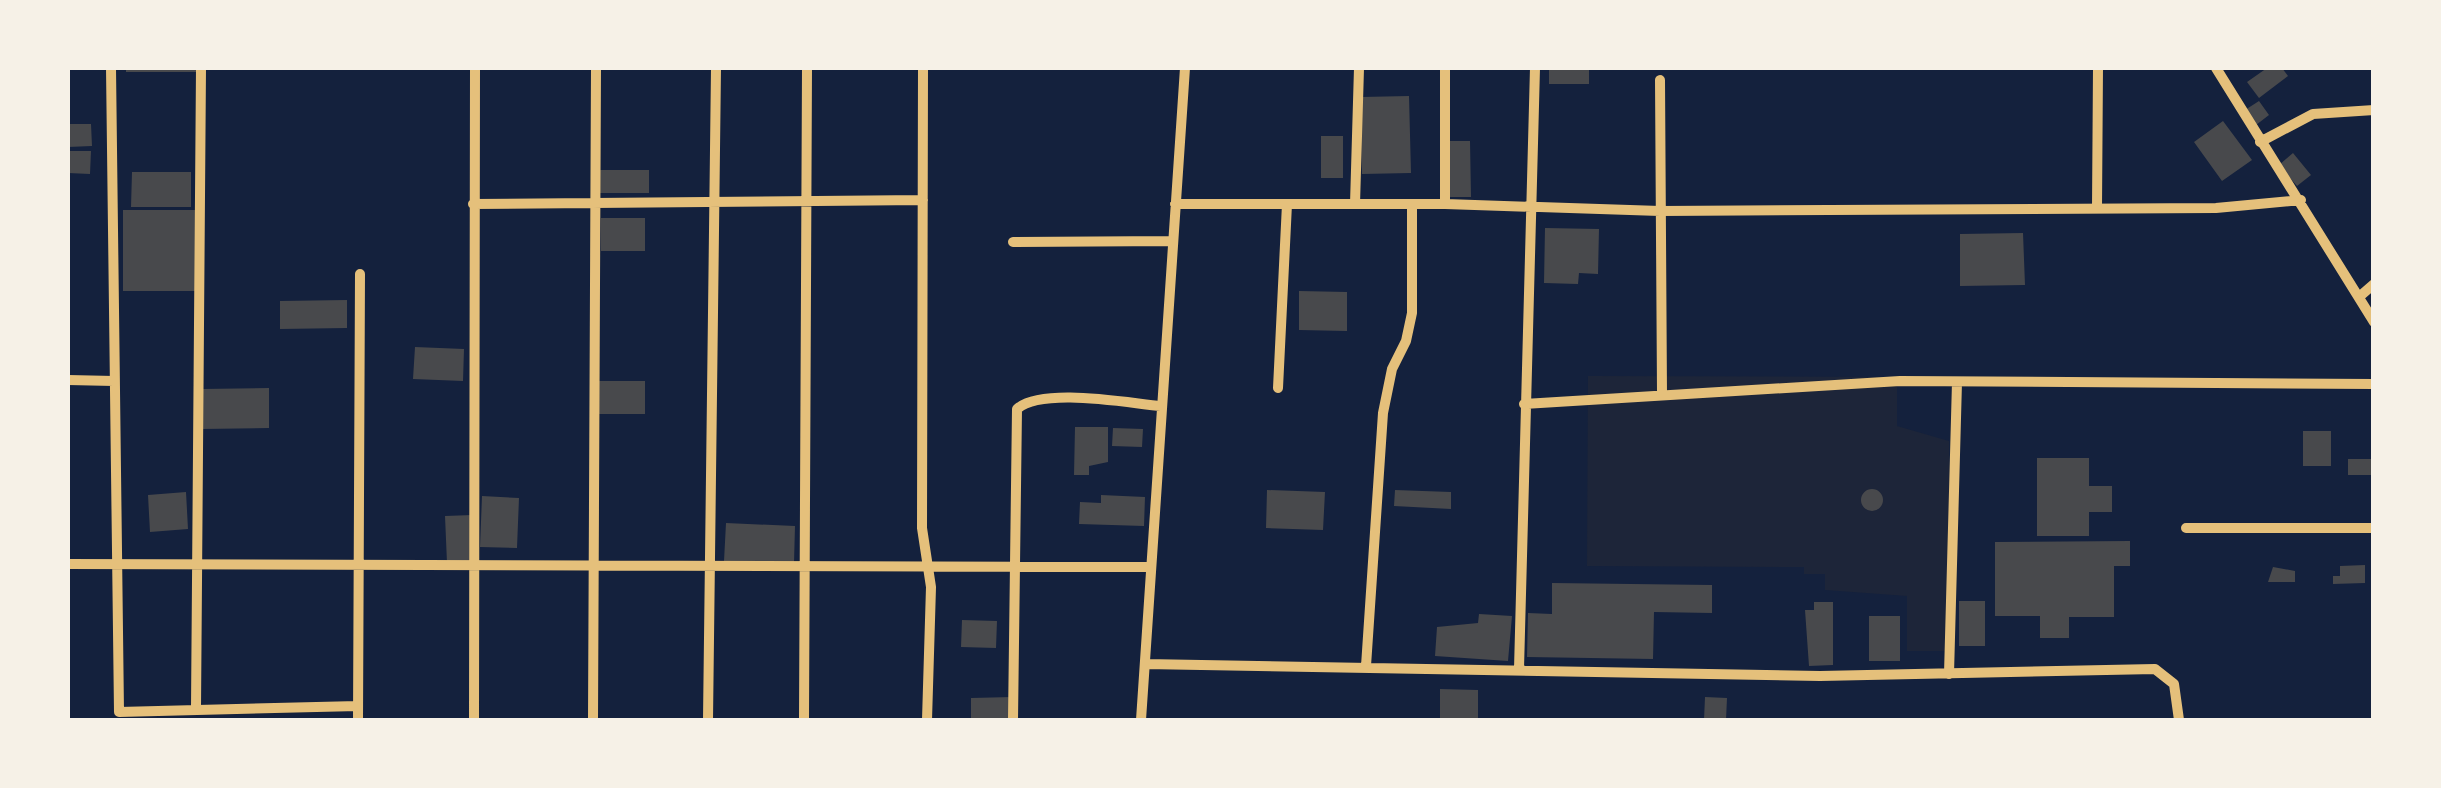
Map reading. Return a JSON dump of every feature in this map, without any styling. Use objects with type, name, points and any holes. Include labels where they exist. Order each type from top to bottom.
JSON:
[{"type":"street","points":[[111,68],[119,712],[358,706]]},
{"type":"street","points":[[196,709],[201,68]]},
{"type":"street","points":[[474,720],[475,68]]},
{"type":"street","points":[[593,720],[596,68]]},
{"type":"street","points":[[708,720],[716,68]]},
{"type":"street","points":[[804,720],[808,68]]},
{"type":"street","points":[[924,68],[922,528],[929,566],[927,720]]},
{"type":"street","points":[[1140,720],[1185,68]]},
{"type":"street","points":[[1354,204],[1360,68]]},
{"type":"street","points":[[1444,68],[1444,204]]},
{"type":"street","points":[[1520,670],[1534,68]]},
{"type":"street","points":[[2097,207],[2098,68]]},
{"type":"street","points":[[2216,68],[2374,322]]},
{"type":"street","points":[[1660,80],[1662,393]]},
{"type":"street","points":[[2260,142],[2313,114],[2374,110]]},
{"type":"street","points":[[474,204],[923,200]]},
{"type":"street","points":[[1174,204],[1444,204],[1660,211],[2216,208],[2300,200]]},
{"type":"street","points":[[1278,388],[1287,204]]},
{"type":"street","points":[[1366,666],[1383,414],[1392,369],[1406,341],[1412,312],[1412,204]]},
{"type":"street","points":[[1013,242],[1172,241]]},
{"type":"street","points":[[358,720],[360,274]]},
{"type":"street","points":[[2359,297],[2374,284]]},
{"type":"street","points":[[68,380],[114,380]]},
{"type":"street","points":[[1524,404],[1662,393],[1958,382],[2374,384]]},
{"type":"street","points":[[1948,674],[1958,382]]},
{"type":"street","points":[[1012,720],[1017,410],[1026,402],[1050,398],[1161,406]]},
{"type":"street","points":[[2186,528],[2374,528]]},
{"type":"street","points":[[68,564],[1150,568]]},
{"type":"street","points":[[1145,664],[1820,676],[2155,670],[2174,684],[2178,720]]},
{"type":"shaded area","points":[[1588,376],[1897,377],[1897,426],[1949,441],[1949,651],[1907,651],[1907,596],[1825,590],[1825,574],[1804,574],[1804,567],[1587,566]]},
{"type":"building","points":[[126,68],[196,68],[196,72],[126,72]]},
{"type":"building","points":[[1549,68],[1589,68],[1589,84],[1549,84]]},
{"type":"building","points":[[2267,68],[2282,68],[2288,76],[2259,98],[2247,82]]},
{"type":"building","points":[[1409,96],[1411,173],[1362,174],[1361,97]]},
{"type":"building","points":[[2259,101],[2269,115],[2256,125],[2245,110]]},
{"type":"building","points":[[2223,121],[2252,160],[2222,181],[2194,142]]},
{"type":"building","points":[[68,124],[91,124],[92,146],[68,147]]},
{"type":"building","points":[[1321,136],[1343,136],[1343,178],[1321,178]]},
{"type":"building","points":[[1448,141],[1470,141],[1471,197],[1449,197]]},
{"type":"building","points":[[68,151],[91,151],[90,174],[68,173]]},
{"type":"building","points":[[2293,153],[2311,175],[2297,186],[2279,165]]},
{"type":"building","points":[[599,170],[649,170],[649,193],[599,193]]},
{"type":"building","points":[[132,172],[191,172],[191,207],[131,207]]},
{"type":"building","points":[[123,210],[196,210],[196,291],[123,291]]},
{"type":"building","points":[[601,218],[645,218],[645,251],[601,251]]},
{"type":"building","points":[[1545,228],[1599,229],[1598,274],[1579,273],[1578,284],[1544,283]]},
{"type":"building","points":[[2023,233],[2025,285],[1960,286],[1960,234]]},
{"type":"building","points":[[1299,291],[1347,292],[1347,331],[1299,330]]},
{"type":"building","points":[[347,300],[347,328],[280,329],[280,301]]},
{"type":"building","points":[[415,347],[464,349],[463,381],[413,379]]},
{"type":"building","points":[[597,381],[645,381],[645,414],[597,414]]},
{"type":"building","points":[[269,388],[269,428],[202,429],[202,389]]},
{"type":"building","points":[[1075,427],[1108,427],[1108,462],[1089,466],[1089,475],[1074,475]]},
{"type":"building","points":[[1113,428],[1143,429],[1142,447],[1112,446]]},
{"type":"building","points":[[2303,431],[2331,431],[2331,466],[2303,466]]},
{"type":"building","points":[[2037,458],[2089,458],[2089,486],[2112,486],[2112,512],[2089,512],[2089,536],[2037,536]]},
{"type":"building","points":[[2348,459],[2374,459],[2374,475],[2348,475]]},
{"type":"building","points":[[1872,489],[1880,492],[1880,508],[1872,511],[1864,508],[1861,500],[1864,492]]},
{"type":"building","points":[[1267,490],[1325,492],[1323,530],[1266,528]]},
{"type":"building","points":[[1395,490],[1451,492],[1451,509],[1394,506]]},
{"type":"building","points":[[186,492],[188,529],[150,532],[148,495]]},
{"type":"building","points":[[1101,495],[1145,497],[1144,526],[1079,524],[1080,502],[1101,503]]},
{"type":"building","points":[[482,496],[519,498],[517,548],[480,547]]},
{"type":"building","points":[[472,515],[473,562],[447,563],[445,516]]},
{"type":"building","points":[[726,523],[795,526],[794,563],[724,561]]},
{"type":"building","points":[[2130,541],[2130,566],[2114,566],[2114,617],[2069,617],[2069,638],[2040,638],[2040,616],[1995,616],[1995,542]]},
{"type":"building","points":[[2365,565],[2365,583],[2333,584],[2333,576],[2340,576],[2340,566]]},
{"type":"building","points":[[2273,567],[2295,571],[2295,582],[2268,582]]},
{"type":"building","points":[[1552,583],[1712,585],[1712,613],[1654,612],[1653,659],[1527,657],[1528,613],[1552,614]]},
{"type":"building","points":[[1959,601],[1985,601],[1985,646],[1959,646]]},
{"type":"building","points":[[1814,602],[1833,602],[1833,665],[1809,666],[1805,610],[1814,610]]},
{"type":"building","points":[[1479,614],[1512,616],[1508,661],[1435,656],[1437,627],[1478,623]]},
{"type":"building","points":[[1869,616],[1900,616],[1900,661],[1869,661]]},
{"type":"building","points":[[962,620],[997,621],[996,648],[961,647]]},
{"type":"building","points":[[1440,689],[1478,690],[1478,720],[1440,720]]},
{"type":"building","points":[[1012,697],[1012,720],[971,720],[971,698]]},
{"type":"building","points":[[1705,697],[1727,698],[1726,720],[1704,720]]}]
